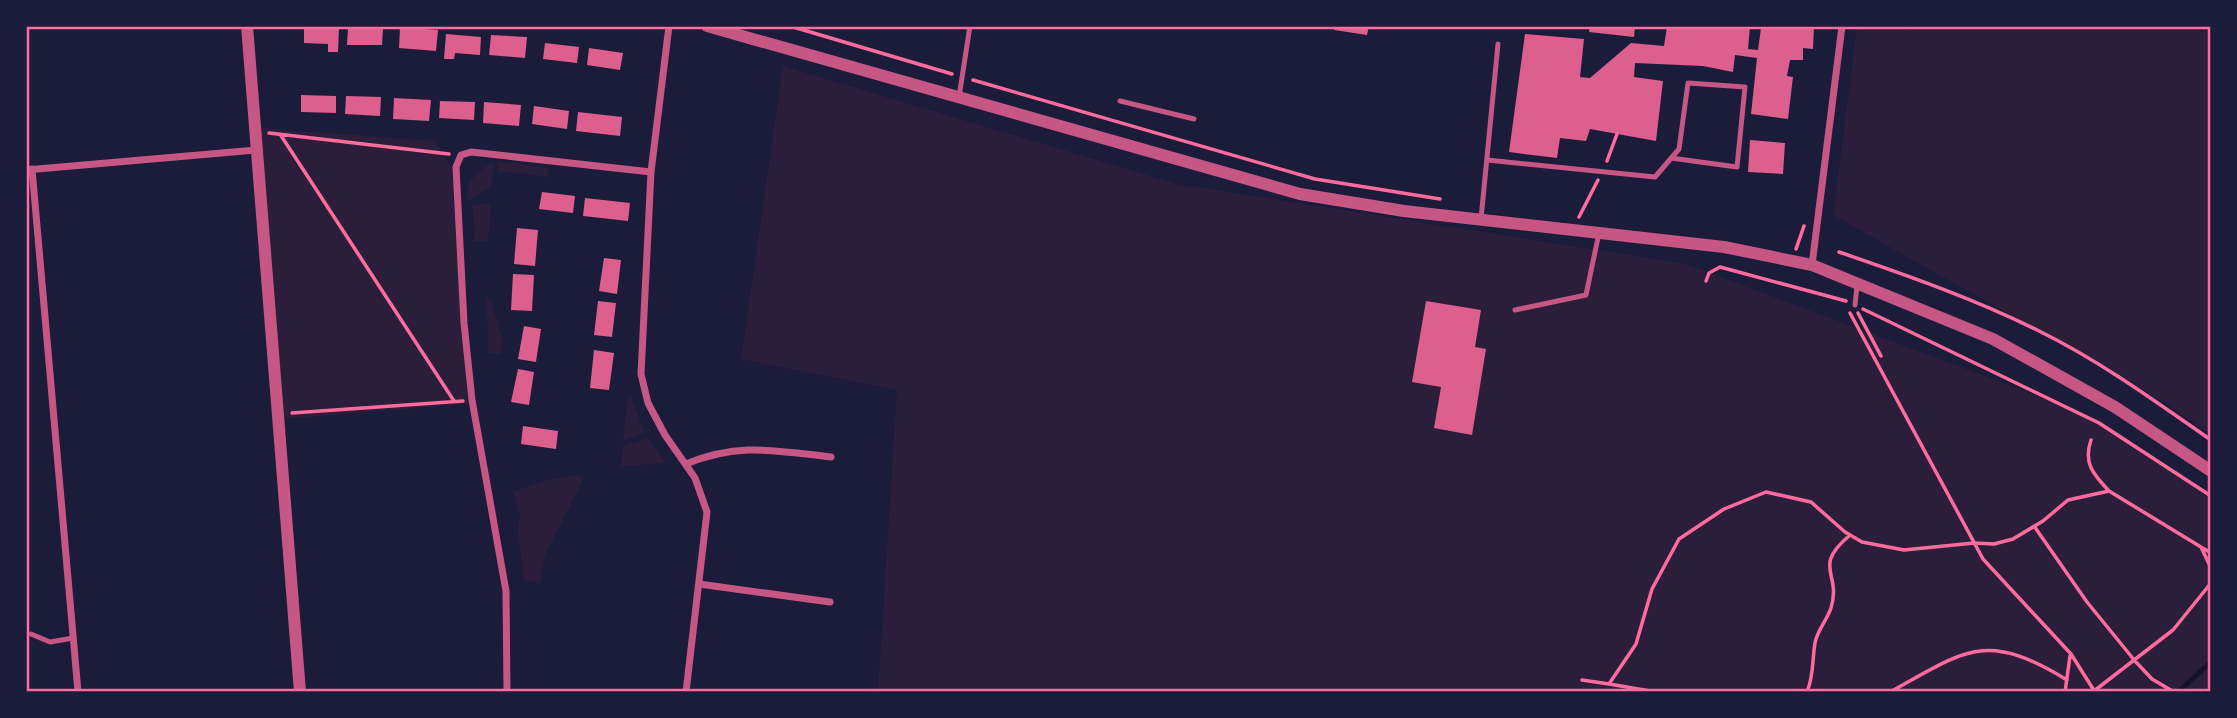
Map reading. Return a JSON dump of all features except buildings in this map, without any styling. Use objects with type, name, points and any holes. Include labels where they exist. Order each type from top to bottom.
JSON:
[{"type":"street","points":[[247,26],[300,692]]},
{"type":"street","points":[[669,26],[651,172],[641,374],[643,389],[656,420],[703,494],[707,512],[686,692]]},
{"type":"street","points":[[707,26],[1300,194],[1354,204],[1724,247],[1812,265],[1993,339],[2115,407],[2211,471]]},
{"type":"street","points":[[1812,265],[1842,26]]},
{"type":"street","points":[[78,692],[29,170],[258,150]]},
{"type":"street","points":[[507,692],[506,591],[472,400],[464,323],[456,167],[461,155],[471,152],[651,172]]},
{"type":"street","points":[[686,464],[714,452],[744,448],[831,457]]},
{"type":"street","points":[[699,584],[830,602]]},
{"type":"lane","points":[[959,97],[970,26]]},
{"type":"lane","points":[[1481,219],[1498,44]]},
{"type":"lane","points":[[1487,160],[1655,177],[1671,158],[1679,149],[1688,83],[1745,86],[1737,167],[1671,158]]},
{"type":"lane","points":[[1120,101],[1194,119]]},
{"type":"lane","points":[[1515,310],[1586,295],[1599,233]]},
{"type":"lane","points":[[1854,305],[1857,282]]},
{"type":"lane","points":[[31,634],[50,642],[73,638]]},
{"type":"path","points":[[790,26],[1315,178],[1444,200]]},
{"type":"path","points":[[257,132],[461,155]]},
{"type":"path","points":[[280,134],[454,401]]},
{"type":"path","points":[[1578,220],[1591,222]]},
{"type":"path","points":[[1784,246],[1796,248]]},
{"type":"path","points":[[1839,252],[1922,281],[2038,330],[2126,380],[2211,440]]},
{"type":"path","points":[[1706,281],[1709,273],[1720,267],[1842,299],[2099,423],[2211,496]]},
{"type":"path","points":[[1854,305],[1881,356]]},
{"type":"path","points":[[1856,323],[1983,559],[2071,654],[2094,691],[2173,630],[2211,583]]},
{"type":"path","points":[[277,414],[472,400]]},
{"type":"path","points":[[2091,440],[2086,454],[2091,472],[2109,491],[2211,552]]},
{"type":"path","points":[[1609,684],[1636,644],[1653,589],[1679,539],[1724,509],[1766,492],[1811,502],[1850,535],[1863,542],[1904,550],[1974,543],[1994,544],[2012,539],[2068,500],[2109,491]]},
{"type":"path","points":[[2034,526],[2080,593],[2135,661],[2152,679],[2174,692]]},
{"type":"path","points":[[1807,692],[1813,678],[1815,641],[1831,608],[1833,592],[1828,567],[1833,549],[1850,535]]},
{"type":"path","points":[[2201,547],[2211,568]]},
{"type":"path","points":[[1890,692],[1941,662],[1980,649],[2021,656],[2067,680]]},
{"type":"path","points":[[2065,692],[2071,654]]},
{"type":"path","points":[[1582,680],[1656,692]]},
{"type":"shaded area","points":[[1857,26],[1897,26],[1908,30],[1910,26],[2211,26],[2211,434],[2154,396],[1833,215]]},
{"type":"shaded area","points":[[783,66],[1177,184],[1686,264],[2102,420],[2211,499],[2211,692],[878,692],[897,390],[741,359]]},
{"type":"shaded area","points":[[259,128],[435,141],[452,169],[461,323],[470,404],[282,419]]},
{"type":"shaded area","points":[[498,161],[549,168],[547,177],[498,171]]},
{"type":"shaded area","points":[[494,163],[491,186],[468,201],[470,183],[483,169]]},
{"type":"shaded area","points":[[491,204],[488,241],[474,241],[473,205]]},
{"type":"shaded area","points":[[487,299],[491,300],[503,341],[501,354],[488,353]]},
{"type":"shaded area","points":[[631,397],[645,433],[623,441],[627,401]]},
{"type":"shaded area","points":[[648,438],[666,463],[621,466],[623,446]]},
{"type":"shaded area","points":[[579,475],[583,480],[545,555],[540,584],[524,580],[518,531],[520,515],[513,492],[544,481]]},
{"type":"waterway","points":[[2178,692],[2211,662]]}]
